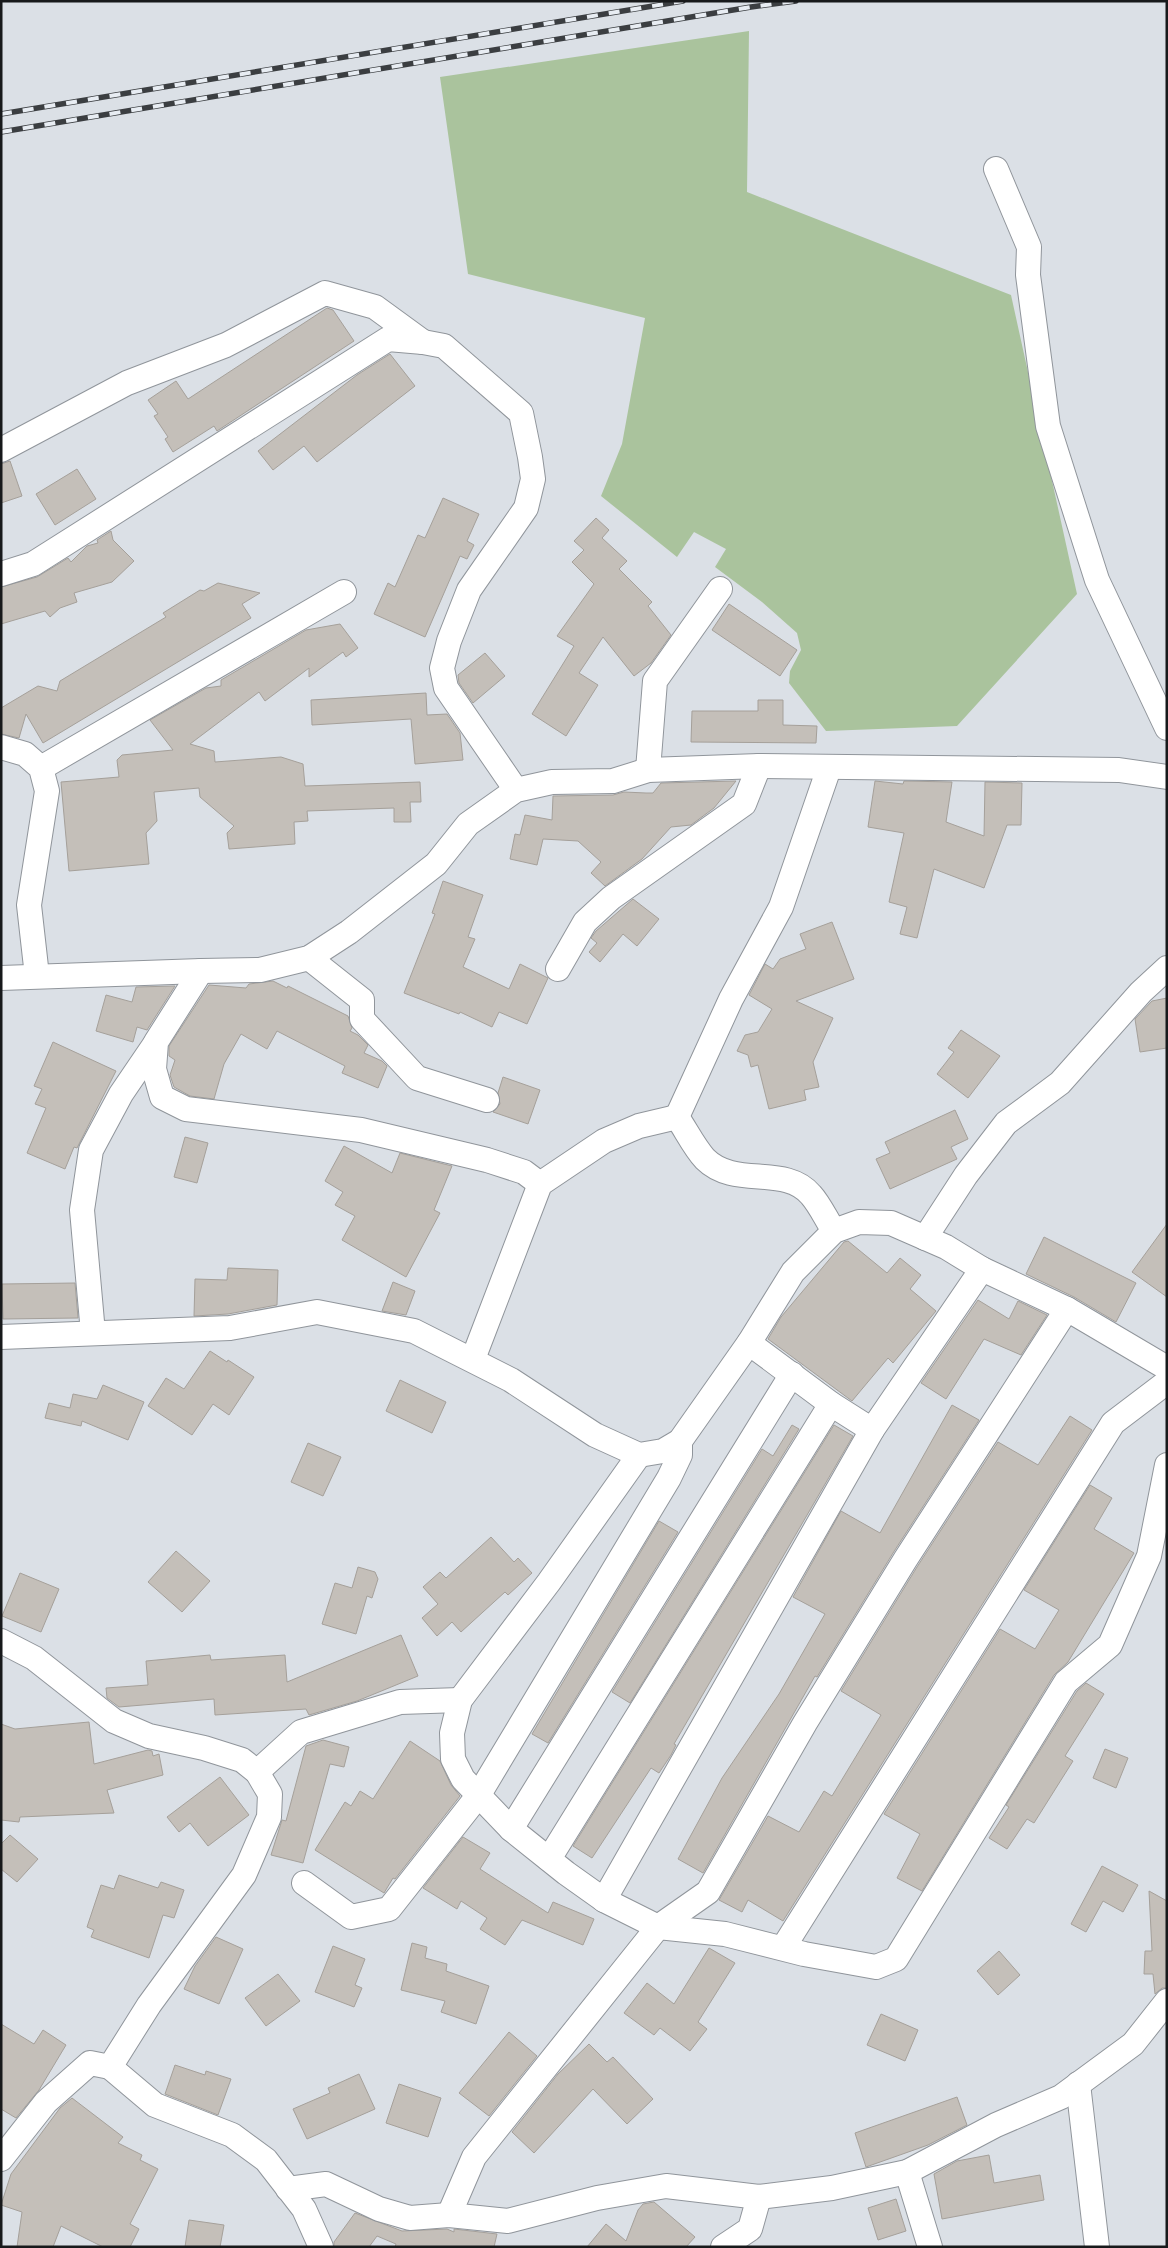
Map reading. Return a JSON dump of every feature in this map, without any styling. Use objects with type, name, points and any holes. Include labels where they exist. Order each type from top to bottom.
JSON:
[{"type":"street","points":[[996,169],[1029,247],[1028,275],[1048,426],[1097,580],[1167,728]]},
{"type":"street","points":[[1,450],[127,383],[226,345],[325,293],[375,307],[423,342]]},
{"type":"street","points":[[1,574],[34,564],[388,339],[444,346],[521,414],[533,479],[526,508],[469,590],[449,641],[442,668],[446,688],[516,790]]},
{"type":"street","points":[[648,770],[655,681],[720,589]]},
{"type":"street","points":[[41,768],[344,592]]},
{"type":"street","points":[[1,747],[25,754],[41,768],[47,791],[29,905],[37,976]]},
{"type":"street","points":[[558,969],[585,922],[611,898],[744,804],[759,766]]},
{"type":"street","points":[[1,978],[201,970],[260,970],[309,958],[349,932],[436,864],[468,824],[516,790],[552,782],[613,781],[648,770],[759,766],[1119,770],[1167,777]]},
{"type":"street","points":[[677,1117],[731,999],[781,906],[829,768]]},
{"type":"street","points":[[309,958],[362,1000],[362,1019],[417,1078],[487,1100]]},
{"type":"street","points":[[925,1238],[966,1175],[1006,1123],[1060,1083],[1141,992],[1167,968]]},
{"type":"street","points":[[93,1333],[82,1210],[91,1150],[121,1094],[201,970]]},
{"type":"street","points":[[156,1042],[154,1069],[162,1097],[186,1109],[361,1130],[487,1160],[524,1172],[540,1184]]},
{"type":"street","points":[[473,1359],[540,1184],[604,1141],[639,1126],[677,1117]]},
{"type":"street","points":[[677,1117],[705,1159],[723,1171],[750,1177],[784,1178],[810,1194],[834,1230]]},
{"type":"street","points":[[1,1337],[230,1328],[317,1312],[414,1331],[473,1359],[511,1380],[595,1435],[639,1455],[662,1451],[680,1441],[749,1343],[792,1272],[834,1230],[859,1222],[891,1223],[946,1247],[982,1269],[1067,1309],[1167,1368]]},
{"type":"street","points":[[604,1900],[872,1430],[982,1269]]},
{"type":"street","points":[[449,2214],[474,2157],[658,1927],[708,1892],[810,1715],[905,1560],[1067,1309]]},
{"type":"street","points":[[749,1343],[831,1404],[872,1430]]},
{"type":"street","points":[[511,1829],[792,1374]]},
{"type":"street","points":[[783,1948],[1113,1423],[1167,1382]]},
{"type":"street","points":[[549,1859],[831,1404]]},
{"type":"street","points":[[304,1883],[351,1918],[389,1909],[478,1796],[669,1478],[680,1455],[680,1441]]},
{"type":"street","points":[[639,1455],[549,1582],[460,1700],[452,1732],[454,1759],[463,1780],[511,1829],[549,1859],[604,1900],[658,1927],[725,1934],[876,1967],[896,1959],[1066,1682],[1110,1645],[1149,1556],[1167,1465]]},
{"type":"street","points":[[1,1641],[34,1658],[114,1721],[149,1736],[204,1748],[242,1760],[257,1772],[270,1794],[268,1818],[244,1875],[149,2005],[110,2067]]},
{"type":"street","points":[[257,1772],[301,1732],[400,1702],[460,1700]]},
{"type":"street","points":[[288,2189],[326,2184],[379,2209],[410,2218],[449,2214],[508,2221],[597,2198],[666,2186],[760,2197],[832,2188],[906,2172],[996,2125],[1061,2097],[1134,2044],[1167,2001]]},
{"type":"street","points":[[1,2159],[46,2102],[90,2063],[110,2067],[155,2104],[232,2135],[266,2160],[304,2209],[321,2247]]},
{"type":"street","points":[[1078,2084],[1097,2247]]},
{"type":"street","points":[[906,2172],[930,2247]]},
{"type":"street","points":[[723,2247],[752,2238],[760,2197]]},
{"type":"green space","points":[[749,31],[747,192],[1011,295],[1077,594],[957,726],[826,731],[789,683],[790,671],[801,650],[797,633],[762,602],[715,567],[726,549],[694,532],[677,557],[601,496],[622,444],[645,318],[468,274],[440,77]]},
{"type":"building","points":[[327,308],[333,310],[354,341],[217,431],[214,426],[173,452],[165,439],[168,437],[154,416],[158,414],[148,400],[176,381],[188,399]]},
{"type":"building","points":[[390,354],[415,386],[317,462],[304,446],[273,470],[258,451],[357,375]]},
{"type":"building","points":[[10,461],[22,496],[1,503],[1,464]]},
{"type":"building","points":[[77,469],[96,499],[55,525],[36,494]]},
{"type":"building","points":[[443,498],[479,514],[467,541],[474,545],[467,559],[460,556],[425,637],[374,614],[388,583],[395,587],[418,535],[425,538]]},
{"type":"building","points":[[596,518],[609,530],[602,538],[627,561],[619,569],[652,602],[648,606],[671,635],[651,663],[634,676],[603,637],[579,673],[598,685],[566,736],[532,714],[574,646],[557,636],[594,584],[572,562],[584,550],[574,541]]},
{"type":"building","points":[[111,531],[113,540],[134,561],[112,582],[74,593],[77,602],[60,608],[50,617],[45,611],[1,624],[1,587],[37,577],[68,558],[71,562],[87,546],[98,543],[97,540]]},
{"type":"building","points":[[218,583],[260,593],[242,604],[251,618],[43,743],[26,714],[19,738],[1,734],[1,708],[38,686],[57,691],[60,681],[166,617],[163,613],[200,590],[204,591]]},
{"type":"building","points":[[729,604],[797,650],[780,676],[712,630]]},
{"type":"building","points":[[340,624],[358,648],[346,657],[343,652],[309,677],[309,668],[265,701],[259,692],[190,744],[214,751],[215,762],[281,757],[303,764],[305,786],[420,782],[421,802],[410,802],[411,822],[394,822],[394,808],[307,811],[308,821],[294,822],[295,844],[229,849],[227,833],[234,826],[200,797],[199,788],[154,792],[157,821],[146,833],[149,864],[69,871],[61,782],[119,777],[117,760],[122,755],[173,750],[150,720],[206,688],[221,686],[221,680],[306,630]]},
{"type":"building","points":[[485,653],[505,676],[473,703],[459,683],[458,675]]},
{"type":"building","points":[[426,693],[427,715],[447,714],[460,733],[463,760],[415,764],[411,719],[312,725],[311,700]]},
{"type":"building","points":[[758,700],[783,700],[783,725],[817,726],[816,743],[691,742],[692,711],[758,711]]},
{"type":"building","points":[[736,781],[714,808],[691,825],[671,827],[642,859],[605,886],[591,873],[601,862],[578,841],[543,839],[537,865],[510,859],[515,834],[520,835],[525,815],[552,820],[553,796],[613,795],[624,792],[653,793],[661,783]]},
{"type":"building","points":[[875,781],[903,784],[904,781],[952,782],[946,822],[984,836],[985,782],[1022,783],[1021,825],[1007,825],[984,888],[934,869],[917,938],[900,934],[907,907],[889,902],[904,833],[868,827]]},
{"type":"building","points":[[443,881],[483,895],[468,937],[475,939],[463,967],[509,989],[520,964],[548,978],[527,1024],[499,1012],[492,1027],[460,1012],[459,1014],[404,993],[435,914],[432,913]]},
{"type":"building","points":[[633,899],[659,919],[637,946],[623,934],[600,962],[589,952],[597,943],[591,938],[596,931]]},
{"type":"building","points":[[832,922],[854,979],[796,1001],[833,1018],[813,1062],[819,1087],[804,1090],[806,1100],[769,1109],[758,1065],[751,1067],[748,1055],[737,1051],[745,1035],[758,1032],[772,1009],[749,995],[765,964],[773,969],[780,959],[806,949],[800,934]]},
{"type":"building","points":[[273,981],[287,988],[288,986],[348,1016],[352,1028],[350,1031],[358,1035],[368,1045],[364,1053],[382,1061],[387,1066],[378,1088],[342,1073],[345,1066],[277,1031],[267,1049],[241,1034],[224,1064],[214,1099],[190,1096],[174,1087],[170,1075],[175,1060],[169,1056],[169,1046],[209,985],[246,988],[249,984]]},
{"type":"building","points":[[175,986],[147,1030],[137,1027],[133,1042],[96,1031],[106,995],[132,1002],[136,987]]},
{"type":"building","points":[[1167,998],[1167,1048],[1140,1052],[1135,1019],[1152,1001]]},
{"type":"building","points":[[961,1030],[1000,1056],[968,1098],[937,1074],[954,1052],[948,1048]]},
{"type":"building","points":[[53,1042],[116,1071],[77,1148],[74,1147],[65,1169],[27,1153],[46,1108],[35,1104],[42,1089],[34,1086]]},
{"type":"building","points":[[503,1077],[540,1090],[528,1124],[493,1112],[500,1104],[498,1093]]},
{"type":"building","points":[[955,1110],[968,1139],[951,1147],[957,1159],[890,1189],[876,1159],[890,1153],[885,1142]]},
{"type":"building","points":[[185,1137],[208,1143],[197,1183],[174,1177]]},
{"type":"building","points":[[344,1146],[392,1173],[400,1153],[452,1166],[434,1210],[440,1213],[406,1277],[342,1240],[355,1216],[335,1205],[343,1192],[325,1181]]},
{"type":"building","points":[[1167,1224],[1167,1297],[1132,1272]]},
{"type":"building","points":[[1044,1237],[1136,1283],[1116,1322],[1074,1297],[1026,1274]]},
{"type":"building","points":[[848,1241],[887,1273],[900,1258],[921,1275],[910,1289],[936,1311],[893,1363],[888,1358],[852,1401],[768,1339],[781,1317],[844,1242]]},
{"type":"building","points":[[228,1268],[278,1270],[277,1305],[228,1314],[194,1316],[195,1279],[227,1280]]},
{"type":"building","points":[[393,1282],[415,1291],[406,1315],[382,1311]]},
{"type":"building","points":[[75,1283],[78,1318],[3,1319],[2,1284]]},
{"type":"building","points":[[978,1300],[1009,1319],[1018,1301],[1047,1315],[1021,1355],[984,1339],[946,1399],[921,1383]]},
{"type":"building","points":[[210,1351],[254,1377],[229,1415],[213,1404],[192,1435],[148,1406],[166,1378],[184,1389]]},
{"type":"building","points":[[400,1380],[446,1402],[432,1433],[386,1411]]},
{"type":"building","points":[[103,1385],[144,1402],[128,1440],[82,1421],[81,1426],[45,1418],[49,1403],[70,1408],[73,1394],[97,1399]]},
{"type":"building","points":[[952,1405],[979,1420],[893,1553],[817,1677],[815,1676],[703,1873],[678,1859],[722,1778],[779,1694],[825,1614],[793,1597],[841,1511],[880,1533]]},
{"type":"building","points":[[1070,1416],[1092,1430],[783,1921],[748,1900],[742,1912],[719,1900],[768,1816],[799,1832],[824,1791],[832,1796],[881,1715],[841,1691],[917,1567],[998,1442],[1038,1465]]},
{"type":"building","points":[[792,1425],[799,1429],[630,1703],[612,1692],[762,1449],[773,1456]]},
{"type":"building","points":[[834,1425],[853,1436],[674,1744],[676,1745],[671,1755],[659,1773],[651,1768],[592,1858],[573,1846]]},
{"type":"building","points":[[308,1443],[341,1457],[323,1496],[291,1482]]},
{"type":"building","points":[[1090,1485],[1112,1498],[1094,1529],[1134,1553],[1068,1662],[1054,1675],[922,1891],[897,1878],[920,1834],[884,1814],[1000,1629],[1035,1649],[1059,1610],[1024,1590]]},
{"type":"building","points":[[659,1521],[678,1532],[548,1743],[532,1734]]},
{"type":"building","points":[[491,1537],[514,1562],[518,1558],[532,1573],[508,1595],[505,1592],[461,1632],[452,1622],[437,1636],[422,1618],[438,1604],[423,1587],[440,1572],[446,1578]]},
{"type":"building","points":[[176,1551],[210,1581],[182,1612],[148,1582]]},
{"type":"building","points":[[358,1567],[375,1572],[378,1579],[372,1598],[367,1596],[356,1634],[322,1624],[335,1583],[352,1588]]},
{"type":"building","points":[[20,1573],[59,1589],[41,1632],[2,1616]]},
{"type":"building","points":[[401,1635],[418,1676],[357,1701],[309,1715],[306,1709],[215,1715],[214,1699],[119,1707],[107,1698],[106,1688],[148,1685],[146,1661],[210,1655],[211,1660],[285,1655],[287,1682]]},
{"type":"building","points":[[1086,1683],[1104,1694],[1065,1756],[1073,1761],[1034,1823],[1027,1819],[1007,1849],[989,1838],[1009,1807],[1006,1805],[1077,1691]]},
{"type":"building","points":[[89,1722],[94,1764],[148,1750],[152,1751],[153,1756],[159,1754],[163,1775],[107,1790],[114,1813],[20,1817],[19,1822],[1,1820],[1,1724],[15,1729]]},
{"type":"building","points":[[323,1740],[349,1747],[344,1767],[330,1764],[303,1863],[271,1855],[282,1820],[286,1821],[306,1746]]},
{"type":"building","points":[[410,1741],[440,1761],[451,1785],[460,1796],[395,1879],[393,1878],[384,1893],[315,1850],[345,1802],[351,1806],[360,1791],[373,1799]]},
{"type":"building","points":[[1105,1749],[1128,1758],[1116,1788],[1093,1778]]},
{"type":"building","points":[[220,1777],[249,1815],[208,1846],[190,1823],[179,1832],[167,1817]]},
{"type":"building","points":[[10,1835],[38,1859],[17,1882],[1,1869],[1,1844]]},
{"type":"building","points":[[463,1837],[490,1853],[480,1869],[548,1913],[553,1902],[594,1919],[583,1945],[522,1920],[505,1945],[480,1929],[487,1918],[461,1901],[457,1909],[423,1888]]},
{"type":"building","points":[[1102,1866],[1138,1885],[1123,1912],[1103,1901],[1086,1932],[1071,1924]]},
{"type":"building","points":[[119,1875],[158,1888],[161,1882],[184,1890],[174,1918],[163,1915],[149,1958],[91,1937],[94,1930],[87,1927],[101,1885],[114,1889]]},
{"type":"building","points":[[1149,1891],[1167,1901],[1167,1988],[1162,1988],[1155,1994],[1153,1974],[1144,1974],[1145,1951],[1152,1951]]},
{"type":"building","points":[[216,1937],[243,1949],[219,2004],[184,1989],[195,1966]]},
{"type":"building","points":[[412,1943],[427,1947],[425,1958],[447,1964],[446,1971],[489,1986],[476,2024],[441,2012],[445,2001],[401,1990]]},
{"type":"building","points":[[333,1946],[365,1959],[355,1985],[362,1988],[354,2007],[315,1992]]},
{"type":"building","points":[[709,1948],[735,1963],[698,2022],[707,2029],[690,2051],[660,2028],[654,2035],[624,2013],[647,1983],[674,2004]]},
{"type":"building","points":[[999,1951],[1020,1975],[998,1995],[977,1971]]},
{"type":"building","points":[[278,1974],[300,2001],[266,2026],[245,1998]]},
{"type":"building","points":[[881,2014],[918,2030],[905,2061],[867,2045]]},
{"type":"building","points":[[1,2024],[34,2044],[43,2030],[66,2045],[39,2090],[16,2118],[1,2109]]},
{"type":"building","points":[[509,2032],[537,2056],[489,2116],[459,2093]]},
{"type":"building","points":[[589,2044],[607,2062],[613,2057],[653,2099],[627,2124],[593,2089],[534,2153],[512,2132],[558,2074]]},
{"type":"building","points":[[175,2065],[205,2075],[206,2071],[231,2079],[218,2115],[165,2094]]},
{"type":"building","points":[[359,2074],[375,2109],[307,2139],[293,2109],[330,2093],[328,2088]]},
{"type":"building","points":[[399,2084],[441,2098],[428,2137],[386,2123]]},
{"type":"building","points":[[957,2097],[967,2125],[928,2145],[866,2167],[855,2133]]},
{"type":"building","points":[[72,2098],[123,2137],[118,2143],[142,2155],[140,2160],[158,2169],[130,2224],[139,2229],[130,2247],[103,2247],[61,2226],[53,2247],[17,2247],[22,2212],[1,2205],[11,2174],[60,2108]]},
{"type":"building","points":[[989,2155],[994,2183],[1040,2175],[1044,2200],[942,2219],[934,2174],[957,2161]]},
{"type":"building","points":[[896,2199],[906,2231],[878,2240],[868,2208]]},
{"type":"building","points":[[654,2202],[695,2237],[686,2247],[587,2247],[606,2224],[626,2241],[638,2210],[643,2204]]},
{"type":"building","points":[[355,2213],[402,2231],[447,2229],[454,2232],[454,2229],[497,2234],[494,2247],[395,2247],[396,2244],[377,2236],[369,2247],[334,2247],[334,2242]]},
{"type":"building","points":[[189,2220],[224,2225],[220,2247],[185,2247]]},
{"type":"railway","points":[[1,114],[683,1]]},
{"type":"railway","points":[[1,132],[796,1]]}]
